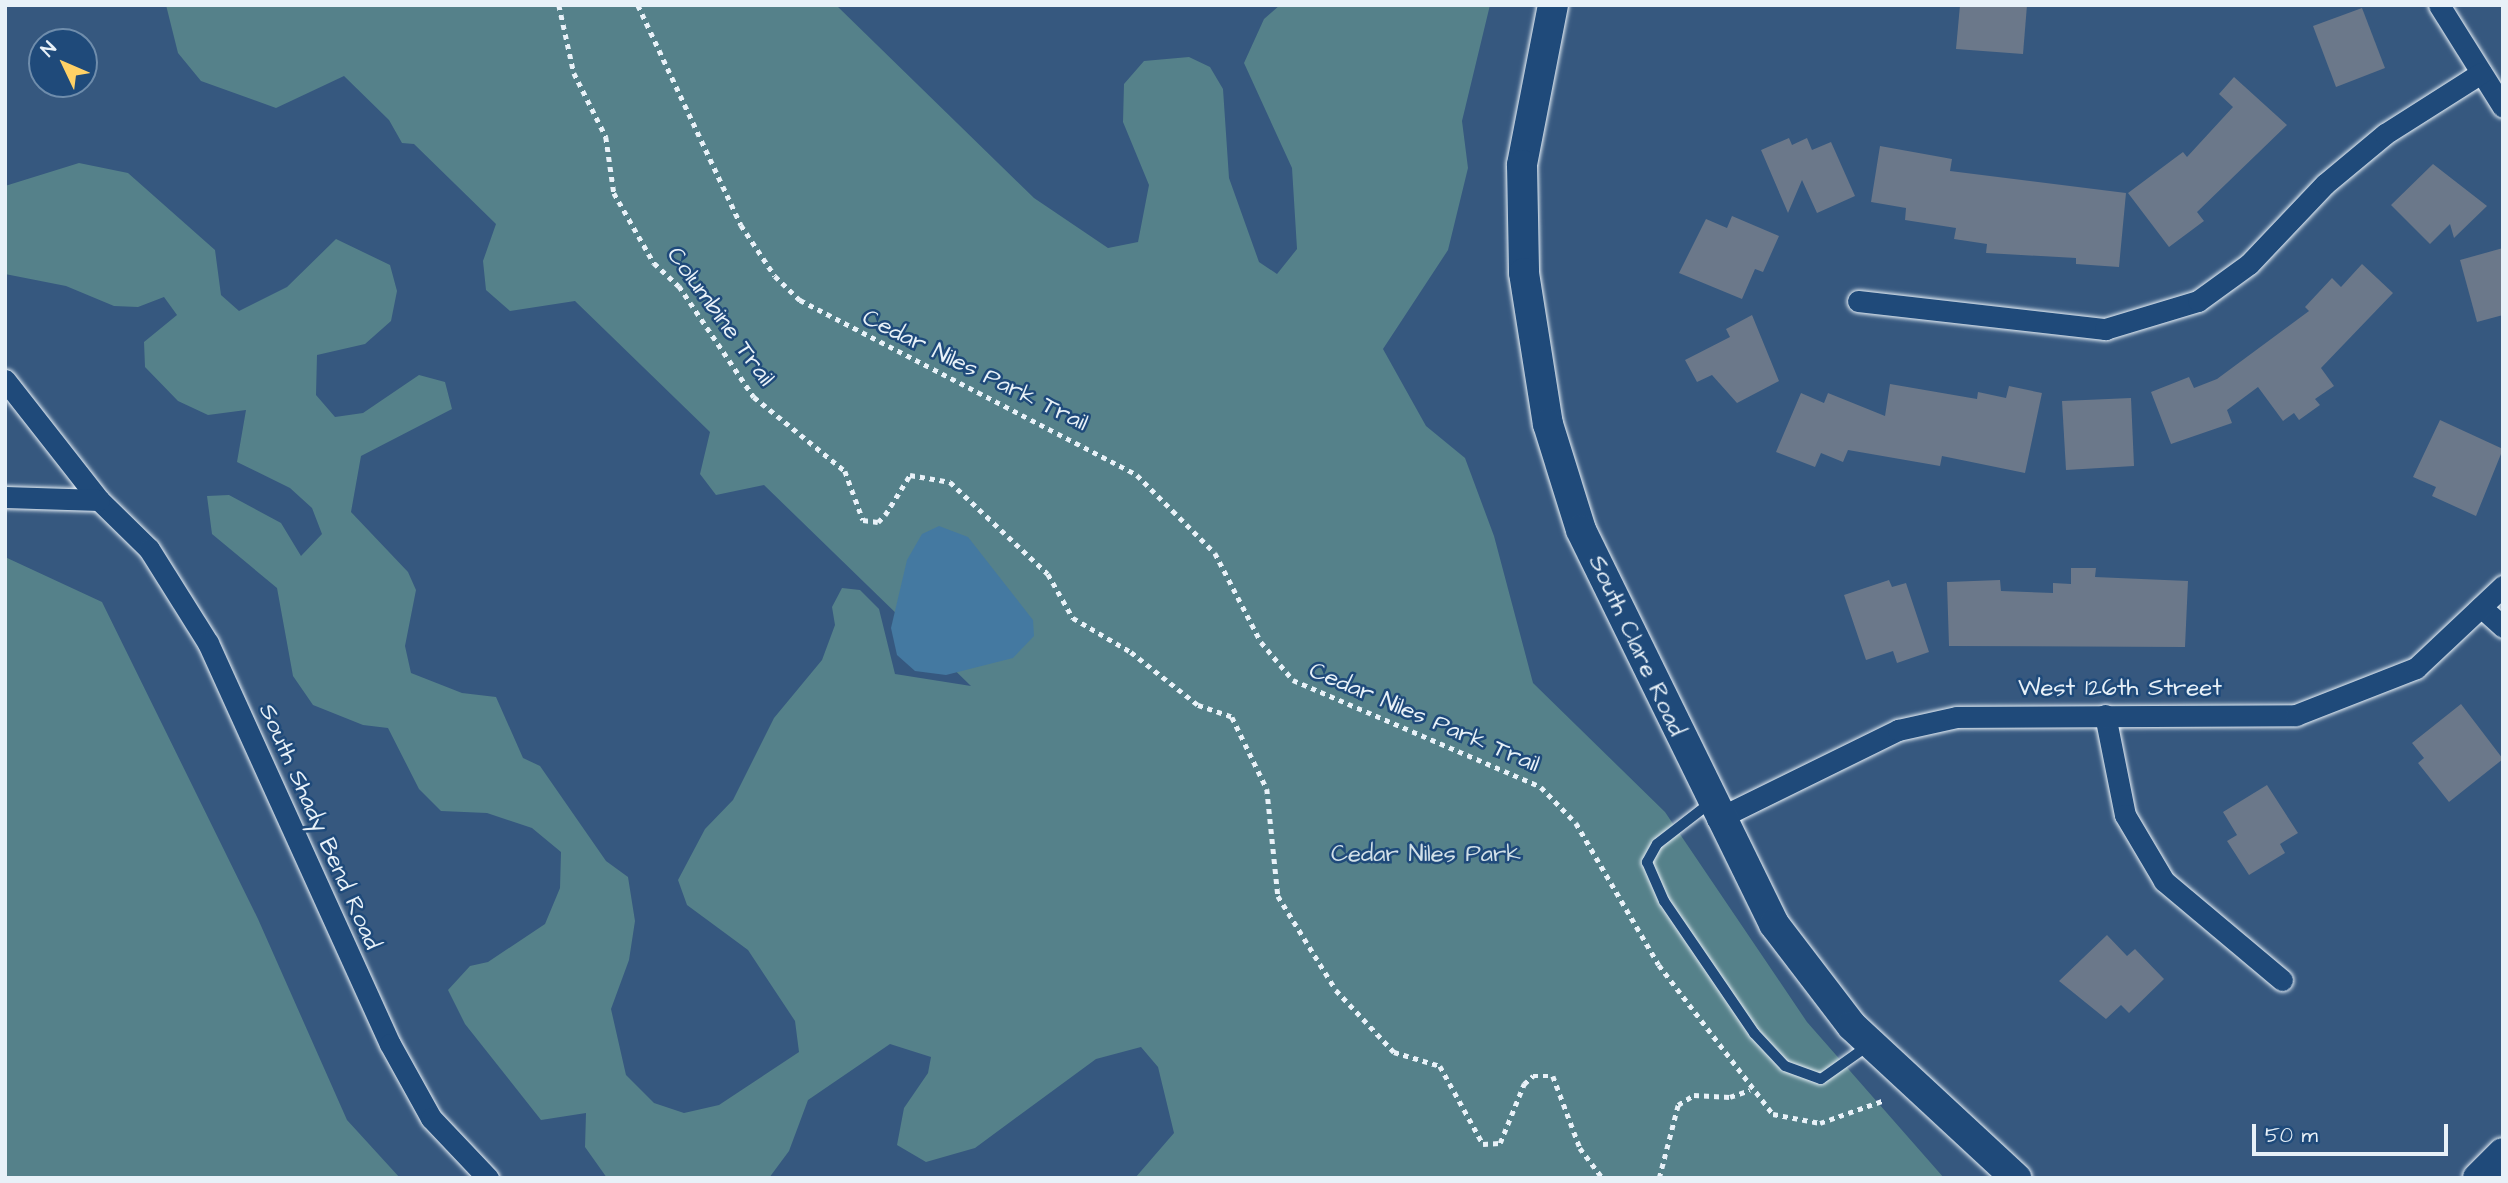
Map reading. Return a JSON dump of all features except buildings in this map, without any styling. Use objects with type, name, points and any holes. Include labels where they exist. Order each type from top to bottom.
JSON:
[{"type":"street","name":"South Clare Road","points":[[1553,5],[1522,164],[1524,273],[1548,424],[1581,530],[1714,811],[1774,924],[1870,1044],[2016,1178]]},
{"type":"street","points":[[2439,5],[2503,107]]},
{"type":"street","points":[[1858,300],[2105,329],[2198,301],[2249,264],[2325,184],[2385,134],[2481,73]]},
{"type":"street","name":"South Shady Bend Road","points":[[5,380],[99,500],[149,549],[208,643],[390,1044],[431,1118],[488,1178]]},
{"type":"street","points":[[5,497],[99,500]]},
{"type":"street","name":"West 126th Street","points":[[1714,811],[1898,730],[1957,717],[2296,715],[2416,668],[2503,586]]},
{"type":"street","points":[[2481,607],[2503,626]]},
{"type":"street","points":[[2105,715],[2125,815],[2164,881],[2282,980]]},
{"type":"street","points":[[2478,1178],[2503,1153]]},
{"type":"lane","points":[[1714,811],[1657,844],[1647,862],[1664,901],[1754,1033],[1785,1066],[1821,1079],[1870,1044]]},
{"type":"path","name":"Columbine Trail","points":[[559,5],[574,73],[606,137],[614,193],[654,263],[679,285],[754,397],[845,471],[863,520],[870,523],[885,515],[909,475],[950,482],[1048,574],[1073,618],[1131,652],[1198,705],[1226,711],[1267,789],[1278,848],[1278,896],[1336,990],[1394,1052],[1440,1066],[1483,1144],[1500,1143],[1524,1084],[1533,1076],[1553,1076],[1576,1140],[1603,1178]]},
{"type":"path","name":"Cedar Niles Park Trail","points":[[638,5],[741,225],[775,276],[824,316],[1079,440],[1137,475],[1215,553],[1261,642],[1293,680],[1541,787],[1576,823],[1659,965],[1750,1090],[1773,1114],[1804,1123],[1839,1119],[1882,1101]]},
{"type":"path","points":[[1659,1178],[1678,1105],[1693,1095],[1730,1097],[1750,1090]]},
{"type":"green space","name":"Cedar Niles Park","points":[[166,5],[836,5],[1034,198],[1108,248],[1138,242],[1149,185],[1123,122],[1124,84],[1144,61],[1189,57],[1210,67],[1223,89],[1229,178],[1259,262],[1277,274],[1297,249],[1292,168],[1244,63],[1264,19],[1280,5],[1490,5],[1462,121],[1468,168],[1448,250],[1383,349],[1426,426],[1465,458],[1494,536],[1533,683],[1665,812],[1807,1022],[1944,1178],[1135,1178],[1174,1133],[1158,1067],[1141,1047],[1096,1059],[975,1148],[926,1162],[897,1145],[904,1108],[928,1073],[931,1057],[890,1044],[808,1100],[789,1151],[769,1178],[607,1178],[585,1147],[586,1113],[541,1120],[465,1024],[448,990],[470,966],[488,962],[545,924],[560,888],[561,852],[532,828],[487,813],[441,811],[419,789],[388,728],[363,725],[313,705],[293,676],[277,588],[212,534],[207,496],[229,495],[281,523],[301,556],[322,534],[312,508],[290,488],[237,462],[246,410],[208,415],[178,401],[145,367],[144,342],[177,315],[164,297],[138,307],[114,306],[66,286],[5,274],[5,186],[79,163],[128,173],[215,250],[221,295],[239,311],[287,287],[336,239],[390,265],[397,291],[391,321],[365,344],[317,355],[316,395],[335,417],[363,413],[419,375],[445,382],[452,409],[361,456],[351,512],[408,572],[416,590],[405,646],[411,673],[462,693],[496,697],[523,758],[540,766],[606,861],[628,877],[635,921],[629,960],[611,1009],[626,1075],[654,1103],[684,1113],[719,1105],[799,1052],[795,1021],[748,950],[687,905],[678,880],[705,829],[733,800],[774,718],[822,660],[835,625],[832,607],[842,588],[860,590],[879,609],[895,674],[971,686],[764,485],[716,495],[700,474],[710,432],[575,301],[510,311],[486,290],[483,261],[496,224],[414,144],[402,143],[389,120],[344,76],[276,108],[201,81],[178,53]]},
{"type":"green space","points":[[5,557],[102,602],[258,919],[347,1120],[400,1178],[5,1178]]},
{"type":"water","points":[[939,526],[968,537],[1033,620],[1034,636],[1013,658],[946,675],[915,671],[897,655],[891,628],[907,560],[922,534]]}]
